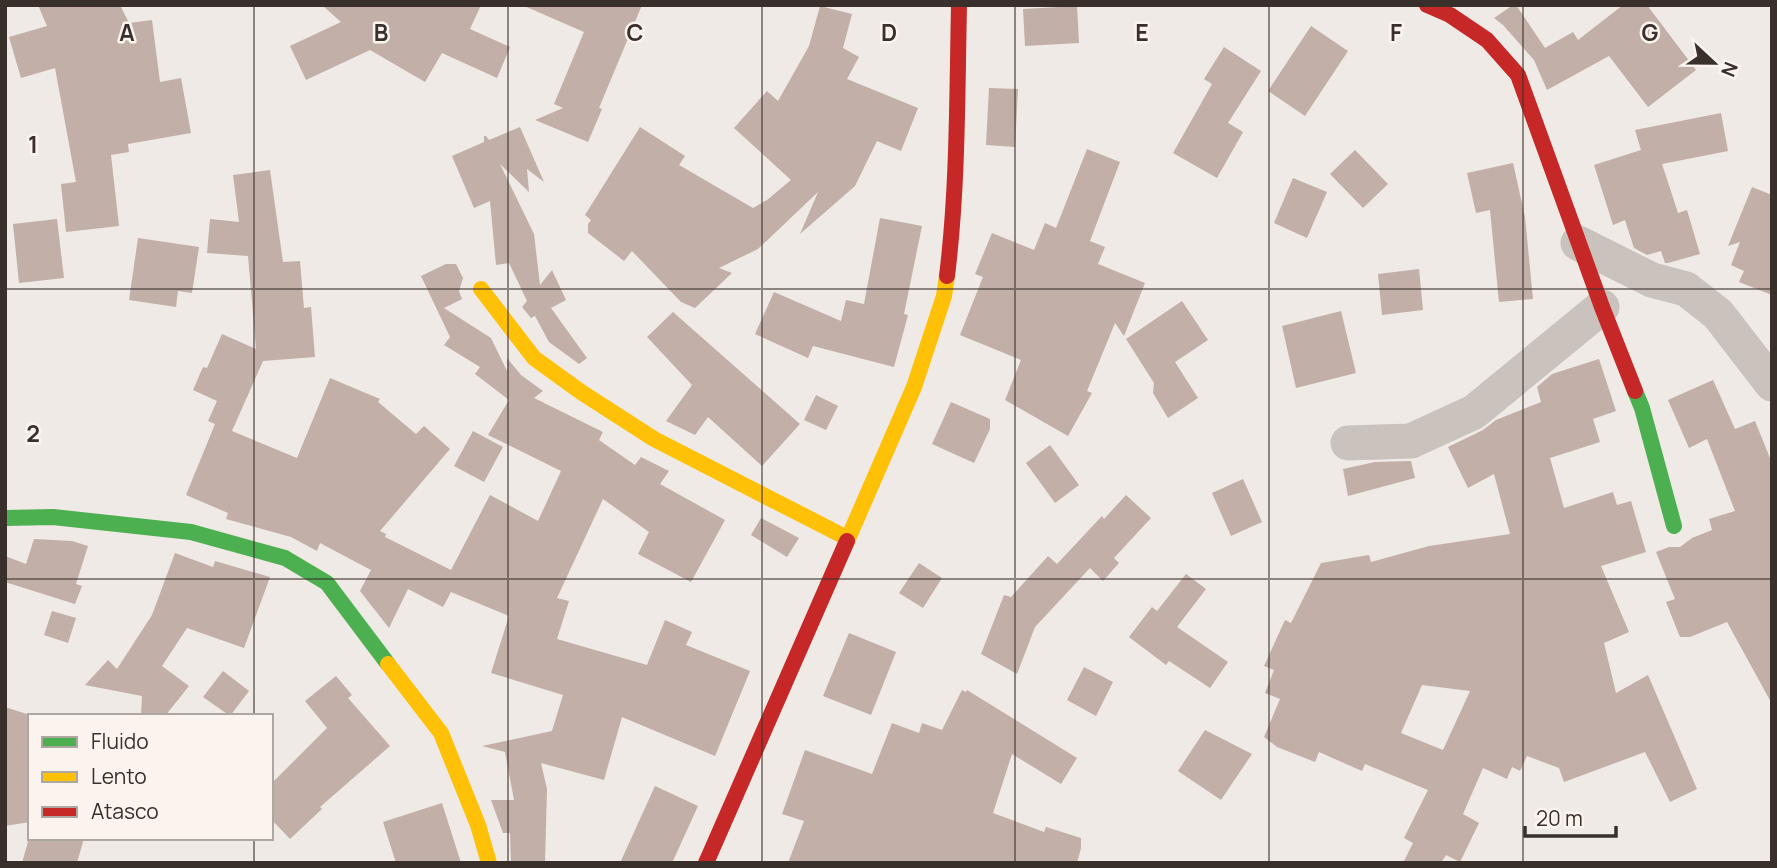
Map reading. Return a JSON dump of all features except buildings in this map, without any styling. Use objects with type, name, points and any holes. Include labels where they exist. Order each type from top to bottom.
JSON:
[{"type":"street","points":[[706,863],[914,387],[944,296],[956,166],[959,5]]},
{"type":"street","points":[[1427,5],[1450,15],[1487,40],[1518,75],[1601,307],[1642,408],[1674,526]]},
{"type":"street","points":[[1578,243],[1652,279],[1686,289],[1718,314],[1772,384]]},
{"type":"street","points":[[481,289],[534,358],[581,392],[654,439],[847,538]]},
{"type":"street","points":[[1348,443],[1411,441],[1474,412],[1601,307]]},
{"type":"street","points":[[5,518],[53,517],[191,532],[285,558],[327,583],[441,733],[478,825],[489,863]]},
{"type":"traffic: fast","points":[[1635,391],[1674,526]]},
{"type":"traffic: fast","points":[[5,518],[53,517],[191,532],[285,558],[327,583],[388,664]]},
{"type":"traffic: slow","points":[[847,541],[914,387],[944,296],[947,276]]},
{"type":"traffic: slow","points":[[481,289],[534,358],[581,392],[654,439],[847,538]]},
{"type":"traffic: slow","points":[[388,664],[441,733],[478,825],[489,863]]},
{"type":"traffic: jam","points":[[947,276],[955,174],[959,5]]},
{"type":"traffic: jam","points":[[1427,5],[1450,15],[1487,40],[1518,75],[1635,391]]},
{"type":"traffic: jam","points":[[706,863],[847,541]]}]
